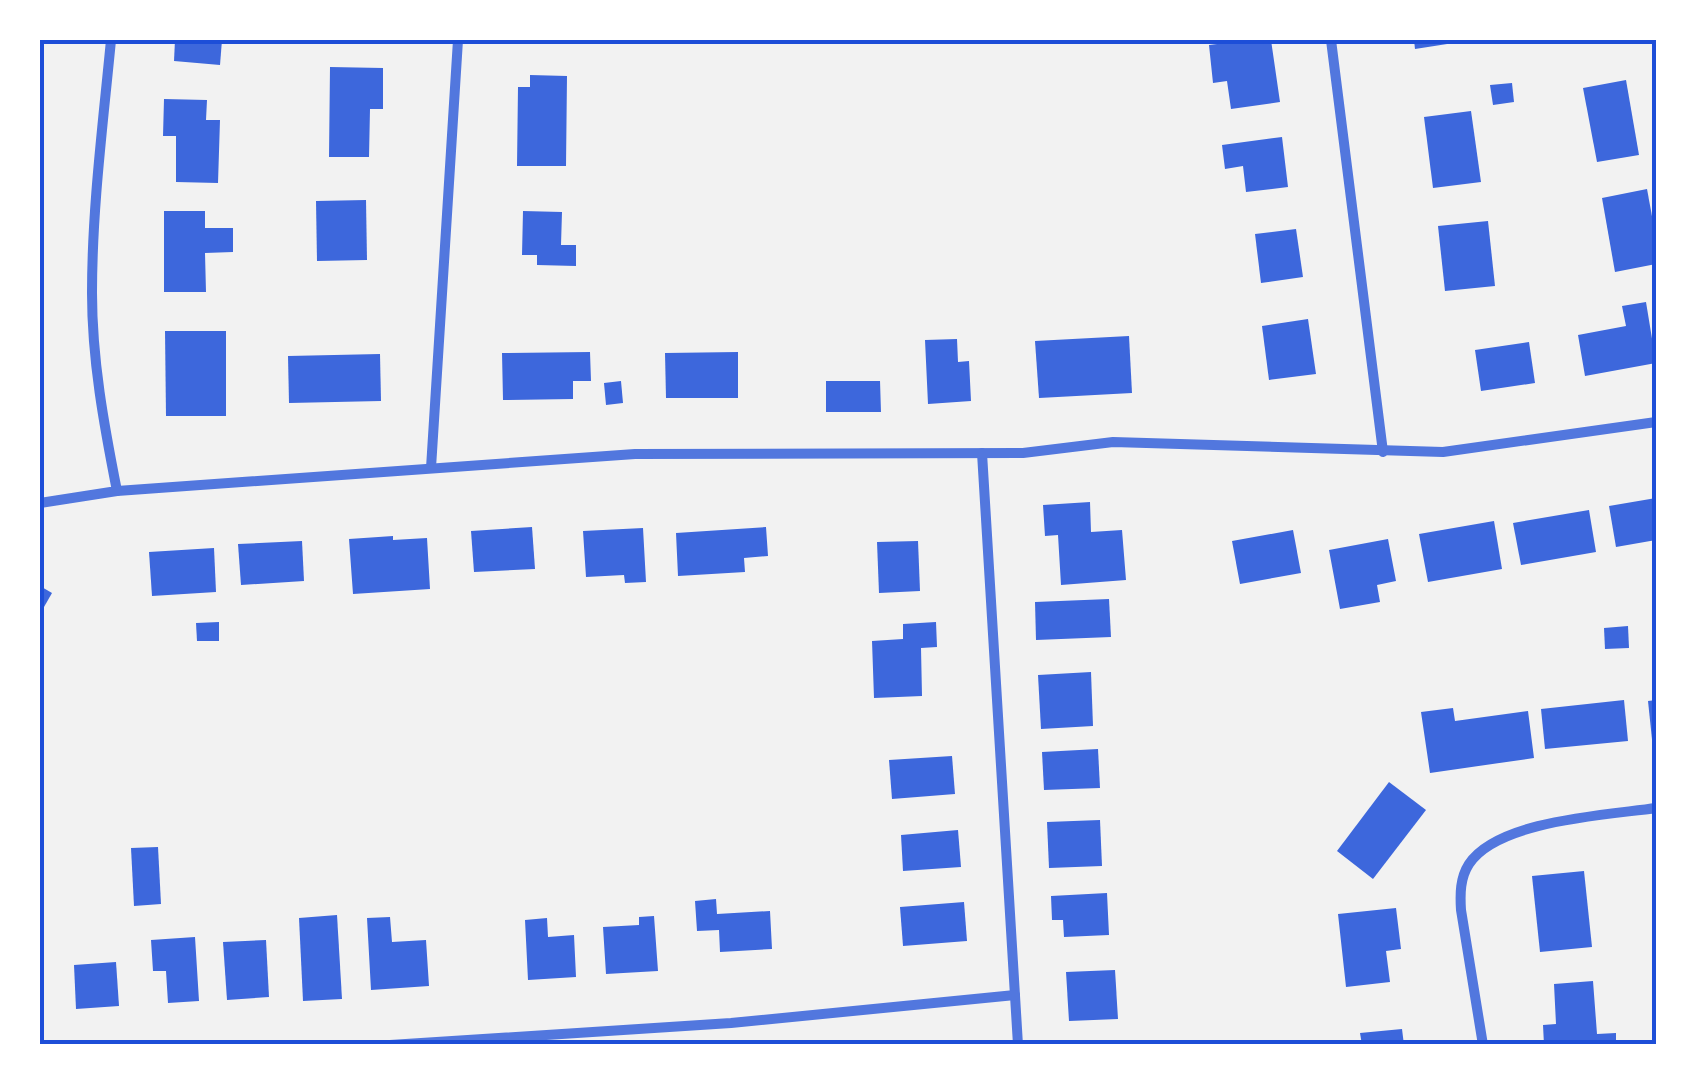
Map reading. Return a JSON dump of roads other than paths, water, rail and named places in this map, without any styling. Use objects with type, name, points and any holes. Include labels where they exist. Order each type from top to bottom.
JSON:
[{"type":"street","points":[[111,40],[92,293],[96,366],[117,491]]},
{"type":"street","points":[[431,468],[458,40]]},
{"type":"street","points":[[1330,40],[1383,452]]},
{"type":"street","points":[[40,503],[117,491],[635,454],[1024,453],[1113,442],[1443,452],[1656,422]]},
{"type":"street","points":[[982,453],[1018,1045]]},
{"type":"street","points":[[1483,1045],[1461,910],[1460,888],[1469,863],[1492,844],[1517,832],[1656,808]]},
{"type":"street","points":[[390,1045],[731,1023],[1014,995]]}]
